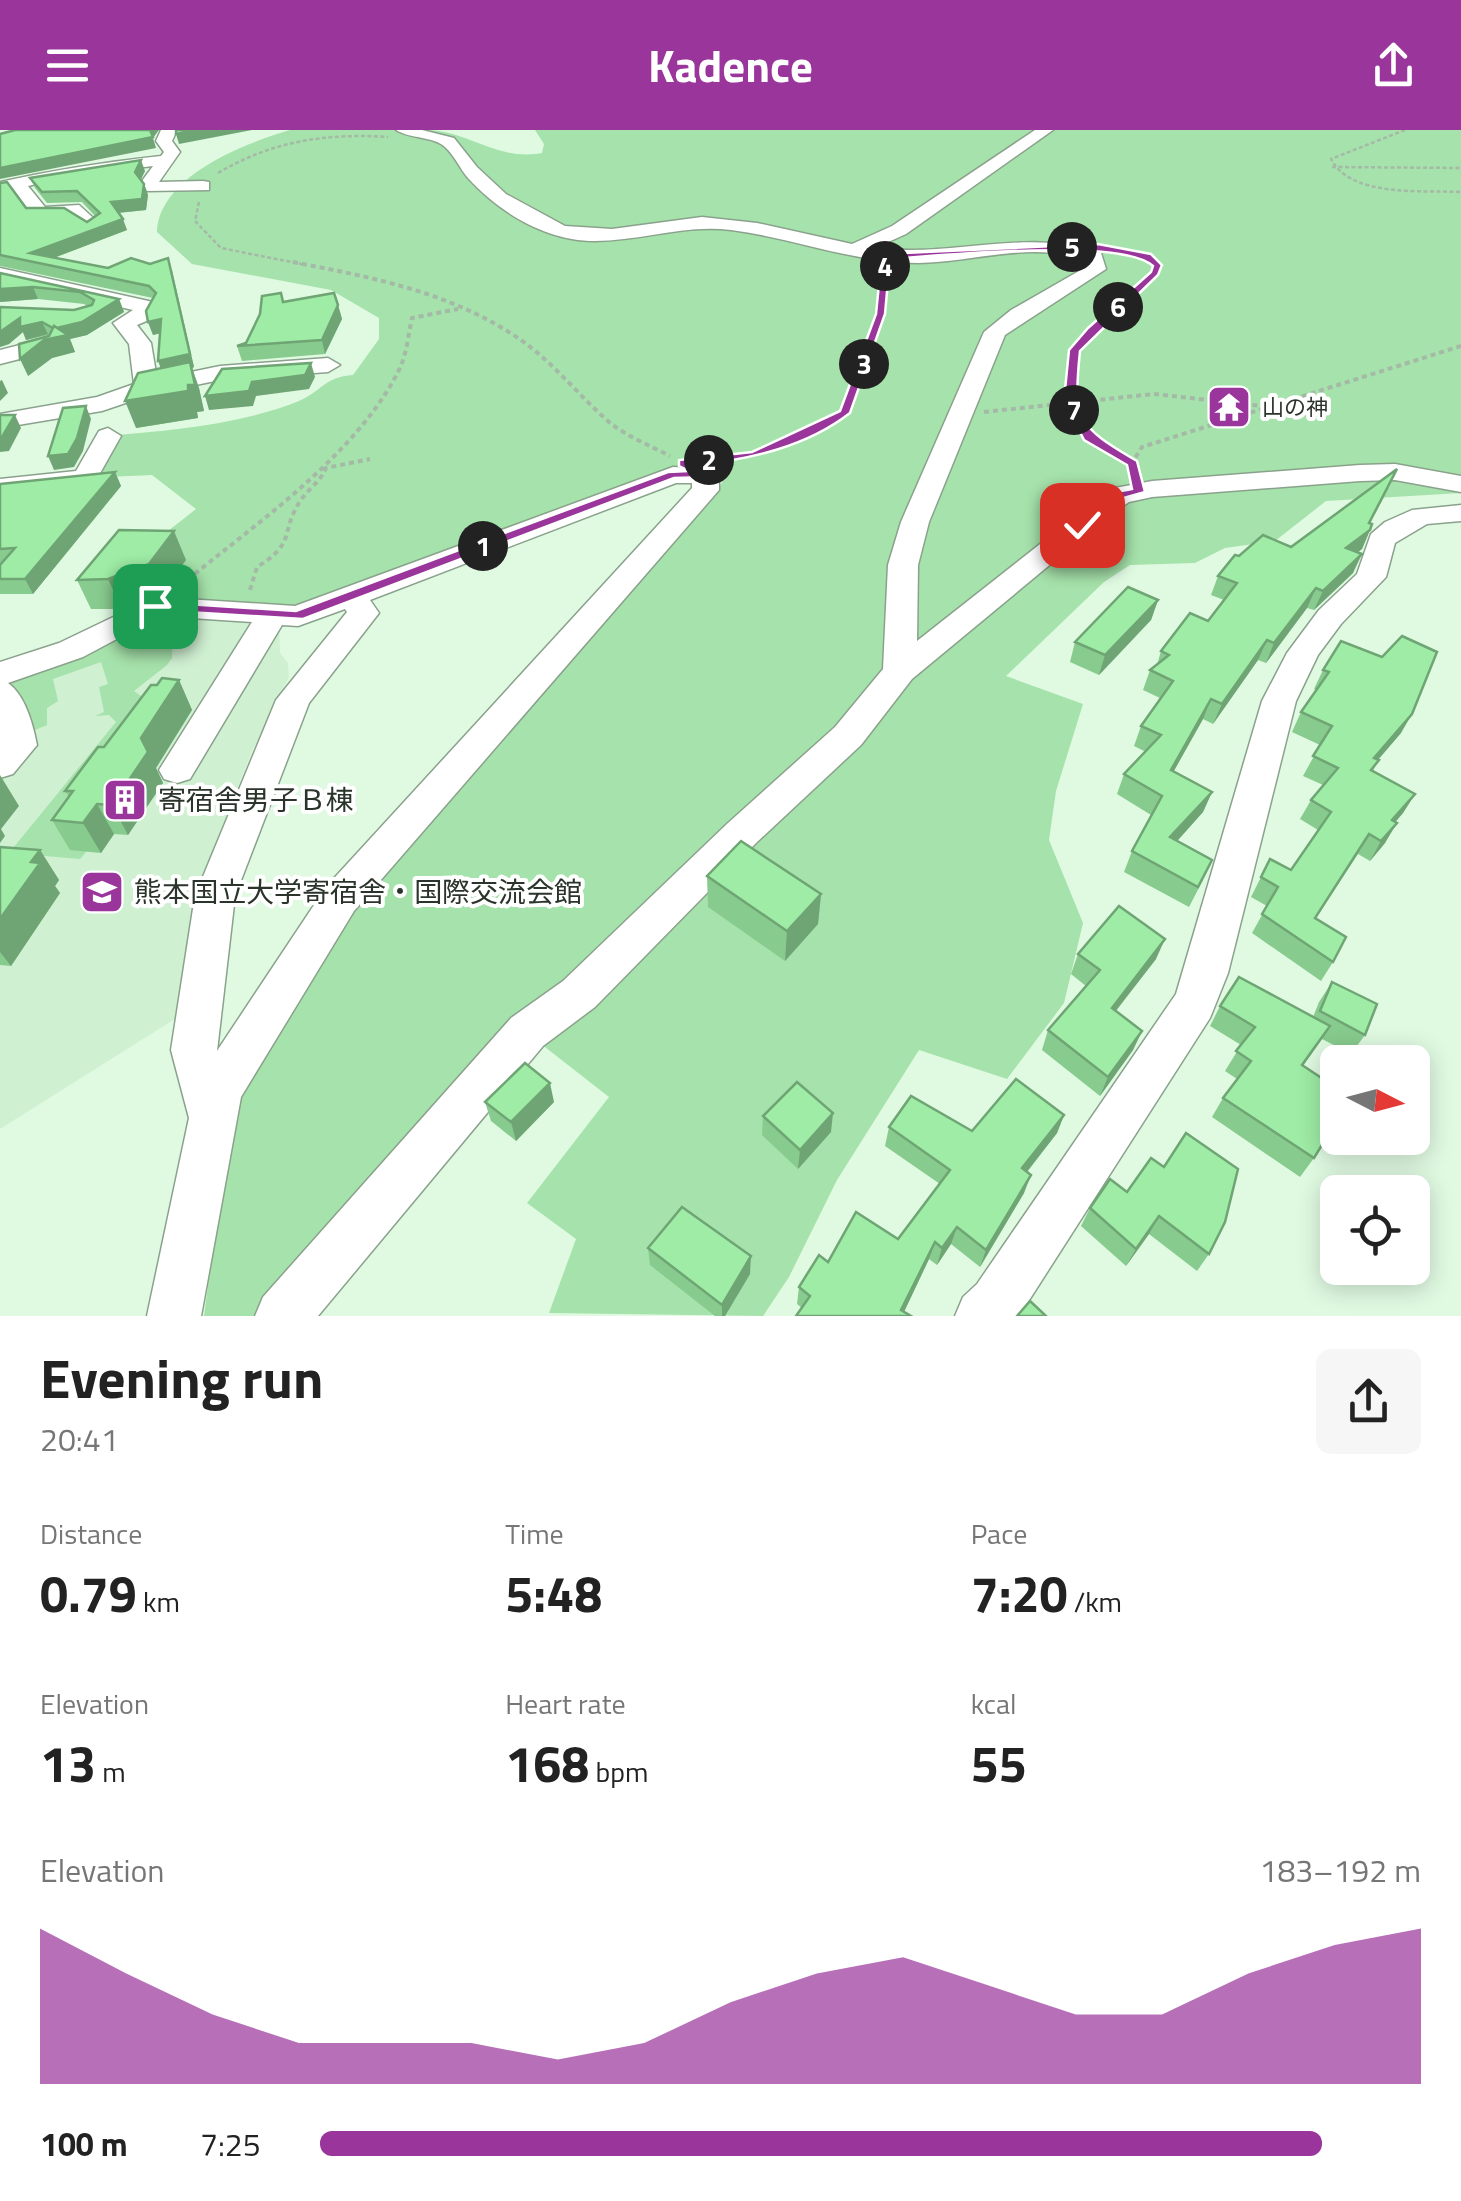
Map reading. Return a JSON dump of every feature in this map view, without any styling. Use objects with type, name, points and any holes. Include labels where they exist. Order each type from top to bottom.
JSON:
[{"type":"street","points":[[169,130],[164,141],[172,152],[150,182],[153,187],[203,186]]},
{"type":"street","points":[[855,251],[899,230],[1046,130]]},
{"type":"street","points":[[400,134],[448,141],[470,170],[504,200],[557,230],[598,235],[674,223],[731,224],[885,256],[1067,248],[1094,258],[1096,269],[1068,289],[1015,314],[996,332],[915,522],[903,565],[900,671]]},
{"type":"street","points":[[9,185],[71,171],[166,160]]},
{"type":"street","points":[[9,185],[40,213],[73,209],[92,224]]},
{"type":"street","points":[[0,274],[146,306],[141,315],[124,323],[72,312]]},
{"type":"street","points":[[124,323],[140,343],[146,388]]},
{"type":"street","points":[[0,357],[47,345]]},
{"type":"street","points":[[211,375],[208,363],[216,349]]},
{"type":"street","points":[[0,420],[102,404],[146,388],[211,375],[328,366]]},
{"type":"street","points":[[0,487],[85,478],[108,436]]},
{"type":"street","points":[[0,674],[71,650],[155,606],[298,616],[672,475],[710,467],[705,490],[340,899],[218,1092],[174,1316]]},
{"type":"street","points":[[282,1316],[527,1032],[579,994],[742,833],[848,736],[900,671],[1120,495],[1135,478],[1395,472],[1461,484]]},
{"type":"street","points":[[982,1316],[996,1303],[1194,1004],[1206,974],[1279,701],[1303,654],[1330,617],[1371,576],[1381,540],[1395,528],[1422,516],[1461,512]]},
{"type":"street","points":[[212,1118],[194,1050],[215,896],[293,700],[363,613],[356,602],[343,599]]},
{"type":"street","points":[[176,770],[259,613]]},
{"type":"street","points":[[0,692],[15,723],[19,745],[0,765]]},
{"type":"path","points":[[1405,130],[1331,159],[1332,167],[1336,174],[1357,183],[1461,192]]},
{"type":"path","points":[[400,134],[324,136],[278,143],[242,157],[203,186],[195,221],[221,248],[400,283],[461,308],[512,334],[570,380],[611,424],[710,467],[754,455],[845,413],[880,314],[885,256]]},
{"type":"path","points":[[1332,167],[1461,168]]},
{"type":"path","points":[[1067,248],[1121,250],[1148,256],[1158,265],[1155,273],[1074,350],[1069,400],[1088,438],[1135,478],[1142,447],[1461,346]]},
{"type":"path","points":[[155,606],[328,460],[384,394],[401,366],[412,318],[461,308]]},
{"type":"path","points":[[962,414],[1150,394],[1199,396],[1264,407]]},
{"type":"path","points":[[259,613],[257,567],[280,553],[308,490],[320,481],[326,468],[370,459]]},
{"type":"shaded area","name":"熊本国立大学寄宿舎・国際交流会館","points":[[163,616],[279,622],[280,653],[288,663],[289,677],[253,749],[221,829],[184,961],[178,1017],[0,1129],[0,680]]},
{"type":"green space","points":[[290,130],[430,130],[526,154],[542,153],[544,144],[535,130],[1461,130],[1461,493],[1326,501],[1275,541],[1225,548],[1195,563],[1130,565],[1104,582],[1006,676],[1083,704],[1056,791],[1049,840],[1083,923],[1064,1003],[1007,1079],[919,1050],[837,1180],[789,1277],[763,1316],[549,1313],[576,1239],[527,1203],[609,1097],[527,1033],[255,1316],[204,1316],[231,1135],[247,1081],[351,907],[714,497],[725,477],[673,475],[298,616],[155,606],[108,596],[163,535],[196,509],[152,475],[85,478],[108,436],[229,421],[299,401],[329,381],[353,375],[379,339],[379,318],[331,290],[192,264],[157,232],[161,212],[188,179],[229,153]]},
{"type":"green space","points":[[163,616],[204,616],[173,636],[172,658],[134,691],[149,702],[86,852],[80,859],[9,853],[116,722],[109,715],[95,716],[104,712],[99,687],[108,684],[101,662],[53,679],[58,701],[47,708],[47,725],[28,733],[5,679]]},
{"type":"building","points":[[15,130],[150,130],[153,137],[0,168],[0,134]]},
{"type":"building","points":[[141,160],[135,172],[144,184],[142,199],[111,202],[123,219],[30,253],[108,268],[131,258],[150,264],[168,258],[190,354],[158,361],[161,319],[148,322],[146,311],[156,293],[149,286],[0,255],[0,183],[7,182],[26,208],[64,208],[87,222],[100,213],[77,191],[42,192],[30,178]]},
{"type":"building","points":[[0,273],[119,299],[82,322],[57,328],[42,322],[20,327],[20,318],[0,332],[0,307],[74,310],[92,305],[94,300],[80,292],[33,287],[0,289]]},
{"type":"building","points":[[281,293],[283,302],[334,293],[338,305],[322,340],[237,346],[246,343],[260,314],[262,296]]},
{"type":"building","points":[[54,326],[68,335],[44,340],[20,359],[19,344],[49,336]]},
{"type":"building","points":[[190,362],[195,385],[188,385],[188,391],[125,401],[138,373]]},
{"type":"building","points":[[311,363],[305,375],[252,382],[249,391],[205,396],[222,369]]},
{"type":"building","points":[[86,406],[68,454],[48,456],[63,408]]},
{"type":"building","points":[[0,415],[15,415],[2,437],[0,437]]},
{"type":"building","points":[[1397,469],[1369,523],[1370,530],[1346,548],[1362,554],[1323,591],[1316,588],[1274,643],[1267,640],[1222,704],[1211,699],[1171,770],[1212,792],[1170,837],[1212,860],[1198,887],[1132,851],[1162,796],[1124,774],[1161,735],[1141,726],[1173,681],[1150,670],[1169,655],[1161,651],[1190,613],[1208,621],[1237,583],[1218,576],[1235,555],[1239,556],[1263,535],[1291,547]]},
{"type":"building","points":[[115,472],[25,579],[0,579],[0,565],[15,548],[0,549],[0,484]]},
{"type":"building","points":[[119,530],[174,531],[149,564],[108,579],[77,580]]},
{"type":"building","points":[[1128,587],[1158,600],[1105,655],[1075,642]]},
{"type":"building","points":[[1402,636],[1437,652],[1412,714],[1374,758],[1379,760],[1371,770],[1415,794],[1392,820],[1397,823],[1381,841],[1369,834],[1315,918],[1346,937],[1333,962],[1262,914],[1278,887],[1261,877],[1270,859],[1291,870],[1331,812],[1311,800],[1338,768],[1313,756],[1332,726],[1301,712],[1329,672],[1323,670],[1341,641],[1382,657]]},
{"type":"building","points":[[162,678],[179,680],[141,738],[148,752],[112,805],[97,804],[83,823],[52,820],[73,791],[65,791],[98,747],[104,747],[151,685],[157,685]]},
{"type":"building","points":[[741,841],[821,894],[787,931],[707,876]]},
{"type":"building","points":[[0,847],[40,850],[31,862],[40,863],[0,919]]},
{"type":"building","points":[[1119,906],[1165,939],[1112,1008],[1142,1031],[1108,1077],[1048,1030],[1100,970],[1078,954]]},
{"type":"building","points":[[1239,977],[1330,1026],[1302,1065],[1320,1077],[1320,1148],[1314,1158],[1223,1098],[1251,1061],[1236,1051],[1255,1027],[1220,1006]]},
{"type":"building","points":[[1332,982],[1377,1004],[1365,1035],[1320,1011]]},
{"type":"building","points":[[525,1063],[550,1083],[511,1122],[485,1102]]},
{"type":"building","points":[[1016,1079],[1064,1115],[1022,1168],[1031,1175],[986,1250],[957,1227],[942,1248],[935,1242],[901,1310],[911,1316],[796,1316],[810,1296],[799,1287],[819,1255],[828,1262],[856,1212],[898,1239],[950,1170],[889,1127],[911,1096],[972,1131]]},
{"type":"building","points":[[797,1082],[833,1113],[800,1150],[763,1116]]},
{"type":"building","points":[[1186,1133],[1238,1169],[1225,1222],[1209,1254],[1159,1216],[1136,1249],[1090,1208],[1110,1179],[1127,1192],[1151,1158],[1164,1167]]},
{"type":"building","points":[[682,1207],[751,1256],[722,1305],[648,1248]]},
{"type":"building","points":[[1030,1301],[1046,1316],[1017,1316]]},
{"type":"place","name":"山の神","points":[[1229,407]]},
{"type":"place","name":"寄宿舎男子Ｂ棟","points":[[125,800]]},
{"type":"place","name":"熊本国立大学寄宿舎・国際交流会館","points":[[102,892]]},
{"type":"route","points":[[155,606],[298,616],[672,475],[706,475],[684,463],[754,455],[794,439],[845,413],[880,314],[886,280],[885,256],[1098,247],[1148,256],[1158,265],[1155,273],[1074,350],[1069,400],[1088,438],[1132,464],[1138,492],[1120,495],[1082,525]]}]
